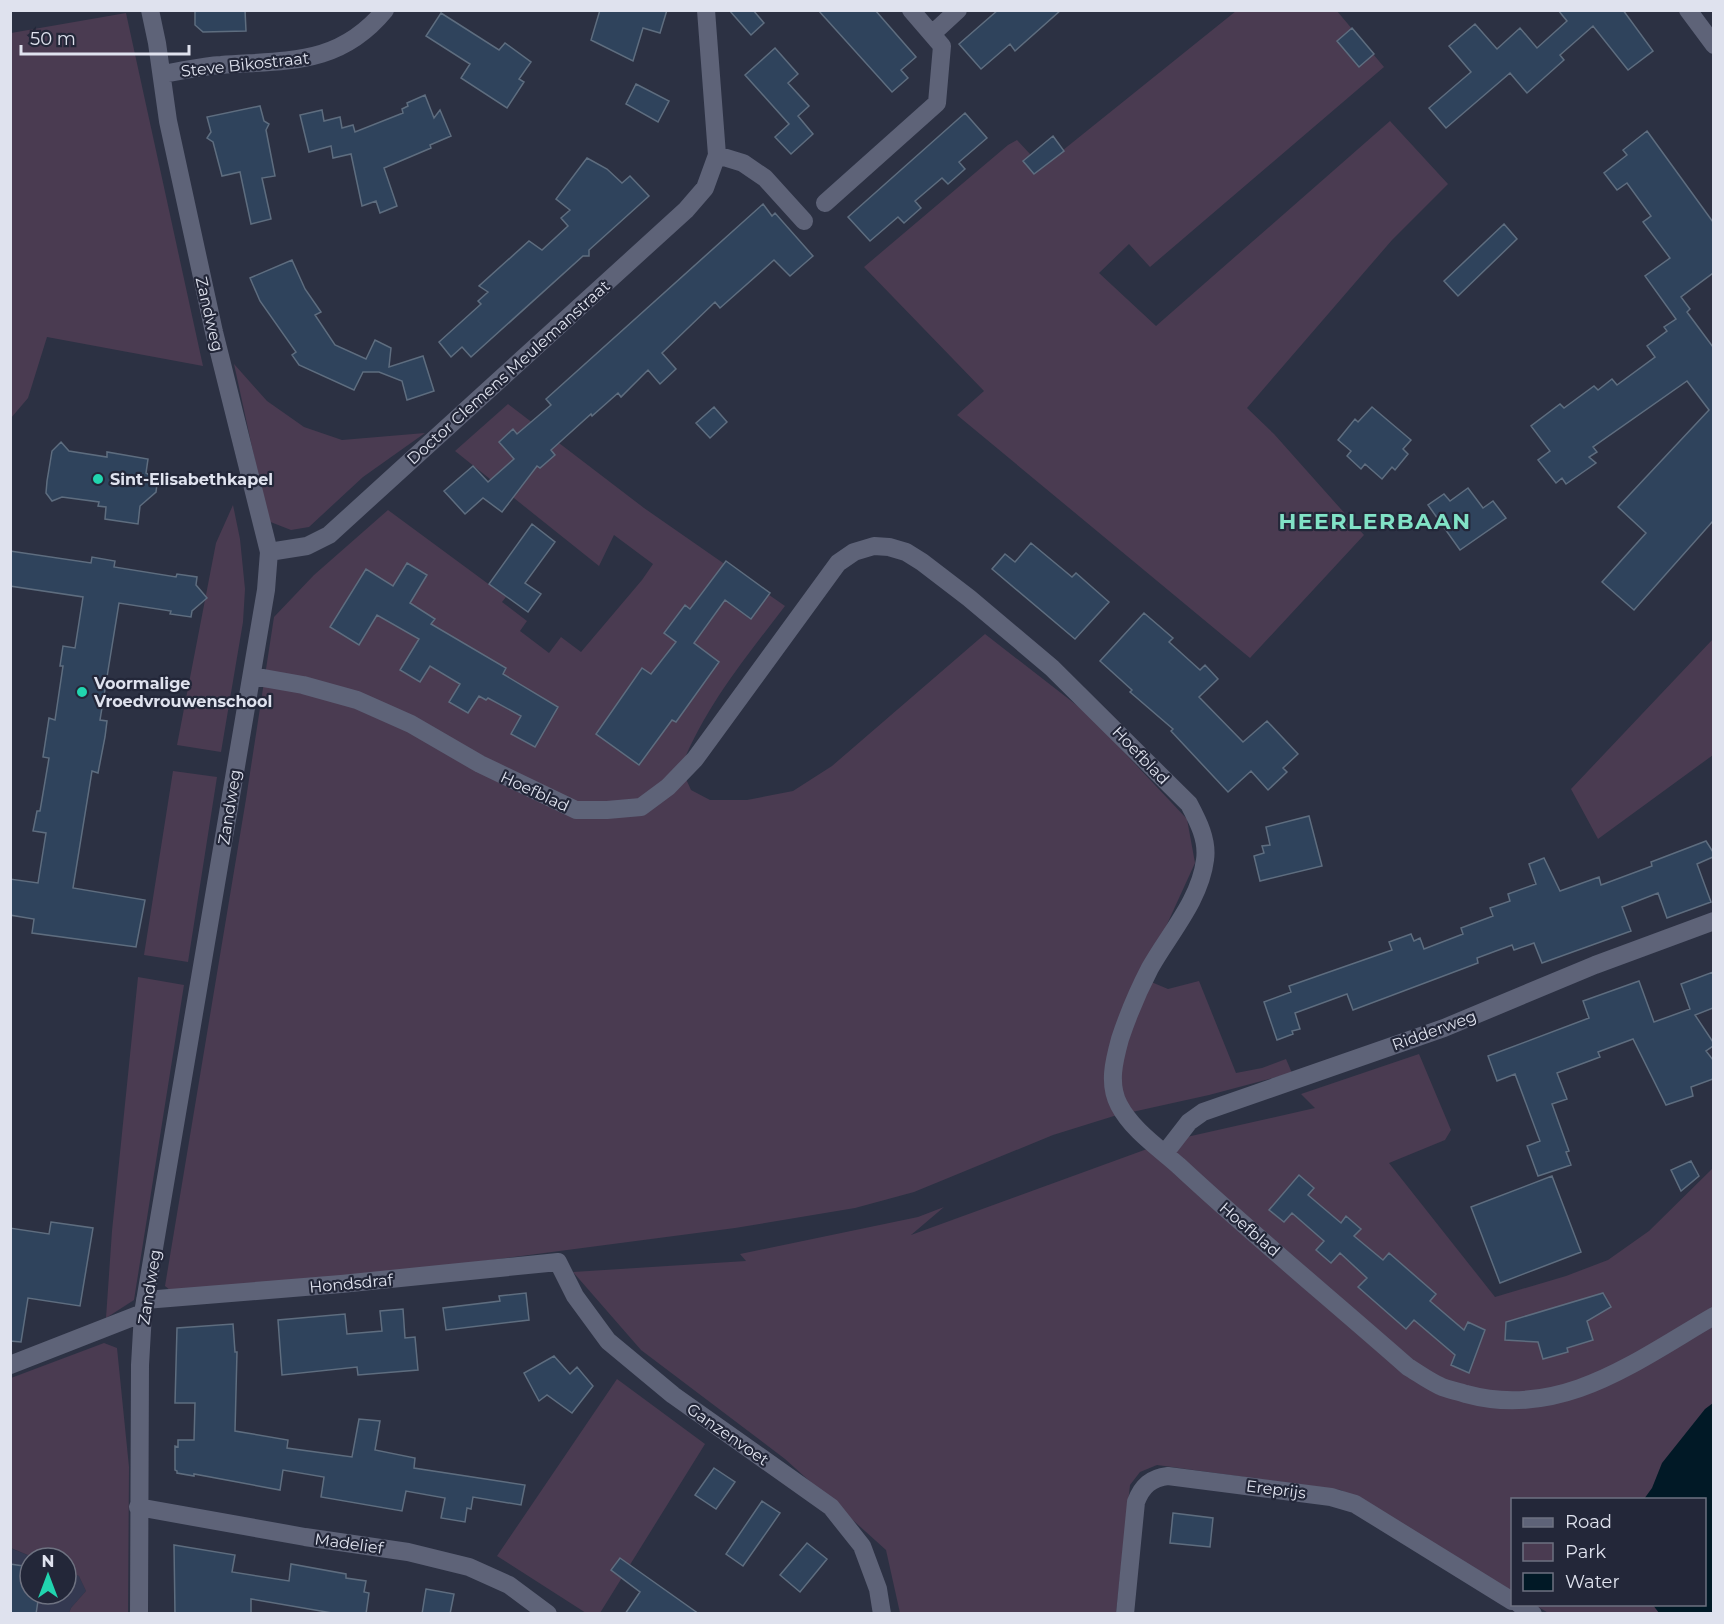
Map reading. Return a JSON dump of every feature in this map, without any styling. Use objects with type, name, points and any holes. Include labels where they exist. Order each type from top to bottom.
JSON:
[{"type":"street","name":"Zandweg","points":[[139,1614],[140,1365],[144,1307],[252,676],[266,590],[269,552],[214,332],[168,121],[150,10]]},
{"type":"street","name":"Steve Bikostraat","points":[[162,74],[218,65],[300,60],[320,56],[355,39],[385,10]]},
{"type":"street","name":"Doctor Clemens Meulemanstraat","points":[[269,552],[307,546],[329,535],[686,210],[705,188],[717,155],[705,10]]},
{"type":"street","points":[[825,203],[937,103],[942,46],[911,10]]},
{"type":"street","points":[[932,34],[958,10]]},
{"type":"street","points":[[1688,10],[1713,45]]},
{"type":"street","points":[[717,155],[743,163],[765,178],[804,221]]},
{"type":"street","name":"Hoefblad","points":[[252,676],[303,685],[357,700],[411,724],[480,764],[576,810],[641,807],[668,787],[695,759],[838,563],[854,552],[874,546],[906,552],[969,598],[1052,668],[1189,804],[1199,823],[1206,858],[1202,873],[1185,911],[1138,991],[1117,1050],[1111,1081],[1119,1104],[1130,1121],[1408,1367],[1440,1386],[1478,1397],[1517,1402],[1573,1392],[1613,1374],[1713,1316]]},
{"type":"street","name":"Ridderweg","points":[[1165,1153],[1189,1122],[1203,1112],[1444,1028],[1595,965],[1713,921]]},
{"type":"street","name":"Hondsdraf","points":[[10,1365],[144,1307],[558,1262]]},
{"type":"street","name":"Ganzenvoet","points":[[558,1262],[575,1296],[608,1341],[673,1395],[831,1507],[862,1546],[878,1589],[882,1614]]},
{"type":"street","name":"Ereprijs","points":[[1125,1614],[1136,1502],[1139,1492],[1152,1480],[1168,1476],[1331,1497],[1355,1504],[1511,1600]]},
{"type":"street","name":"Madelief","points":[[138,1507],[305,1537],[408,1552],[469,1567],[509,1585],[548,1614]]},
{"type":"shaded area","points":[[10,1548],[18,1551],[18,1606],[73,1606],[69,1613],[11,1613]]},
{"type":"shaded area","points":[[78,1576],[79,1576],[86,1591],[78,1600]]},
{"type":"green space","points":[[1236,11],[1337,11],[1384,67],[1150,267],[1129,244],[1099,273],[1156,326],[1390,121],[1448,184],[1392,240],[1247,408],[1274,434],[1364,535],[1250,658],[957,415],[984,391],[864,267],[1008,145],[1017,140],[1042,167]]},
{"type":"green space","points":[[126,13],[203,366],[47,337],[28,398],[11,418],[11,33]]},
{"type":"green space","points":[[234,364],[267,401],[304,427],[342,440],[425,433],[363,477],[309,527],[291,530],[268,521]]},
{"type":"green space","points":[[508,404],[644,508],[785,606],[727,684],[690,746],[681,768],[691,790],[710,800],[747,800],[793,791],[832,766],[985,634],[1088,714],[1187,819],[1195,863],[1163,933],[1137,976],[1168,989],[1199,981],[1236,1073],[1262,1068],[1286,1059],[1292,1073],[1209,1095],[1114,1116],[1053,1135],[914,1192],[855,1208],[735,1228],[369,1276],[171,1291],[165,1286],[274,617],[314,575],[388,510],[506,597],[502,602],[527,621],[520,631],[549,653],[561,637],[581,652],[653,564],[614,535],[599,566],[455,451]]},
{"type":"green space","points":[[233,505],[240,539],[245,589],[243,622],[221,752],[177,745],[216,543]]},
{"type":"green space","points":[[1713,639],[1713,755],[1598,839],[1571,789]]},
{"type":"green space","points":[[173,771],[217,777],[188,962],[144,955]]},
{"type":"green space","points":[[138,977],[184,985],[134,1300],[106,1318],[112,1231]]},
{"type":"green space","points":[[1419,1054],[1451,1130],[1445,1140],[1389,1163],[1495,1297],[1566,1276],[1608,1260],[1649,1231],[1713,1168],[1713,1613],[1550,1614],[1537,1606],[1706,1606],[1706,1498],[1511,1498],[1511,1590],[1341,1490],[1157,1465],[1140,1472],[1130,1485],[1116,1613],[900,1613],[886,1550],[785,1459],[641,1350],[573,1272],[746,1261],[740,1254],[918,1217],[944,1207],[911,1235],[1169,1141],[1315,1108],[1301,1094]]},
{"type":"green space","points":[[104,1343],[117,1348],[129,1467],[128,1613],[69,1613],[73,1606],[78,1606],[78,1600],[86,1591],[78,1576],[78,1546],[18,1546],[18,1551],[11,1548],[11,1378]]},
{"type":"green space","points":[[617,1379],[705,1444],[600,1613],[586,1613],[497,1556]]},
{"type":"water","points":[[1713,1403],[1713,1613],[1659,1613],[1654,1606],[1706,1606],[1706,1498],[1645,1498],[1652,1488],[1662,1463],[1705,1409]]},
{"type":"building","points":[[195,10],[245,10],[246,31],[203,32],[195,25]]},
{"type":"building","points":[[600,10],[667,10],[660,33],[643,28],[633,61],[591,40]]},
{"type":"building","points":[[729,10],[753,10],[764,23],[751,35]]},
{"type":"building","points":[[818,10],[875,10],[916,57],[901,70],[908,78],[892,92]]},
{"type":"building","points":[[998,10],[1061,10],[1015,51],[1010,44],[981,69],[959,44]]},
{"type":"building","points":[[1558,10],[1623,10],[1653,51],[1628,70],[1593,26],[1560,55],[1564,60],[1527,93],[1510,73],[1446,128],[1429,108],[1471,72],[1449,46],[1475,24],[1497,49],[1520,28],[1537,48],[1567,21]]},
{"type":"building","points":[[441,13],[499,50],[505,43],[531,62],[519,79],[524,82],[507,108],[461,78],[470,64],[426,36]]},
{"type":"building","points":[[1352,28],[1374,54],[1359,67],[1337,41]]},
{"type":"building","points":[[775,48],[798,74],[788,83],[809,106],[798,116],[813,134],[791,154],[775,137],[789,124],[745,75]]},
{"type":"building","points":[[636,84],[669,101],[658,122],[626,104]]},
{"type":"building","points":[[425,95],[434,118],[440,110],[451,136],[430,145],[431,148],[384,168],[397,206],[380,213],[376,201],[362,206],[351,154],[333,158],[331,146],[309,152],[300,115],[322,110],[324,121],[340,117],[342,128],[353,125],[355,132],[403,113],[402,109],[408,106],[407,103]]},
{"type":"building","points":[[260,106],[264,121],[269,124],[266,130],[275,176],[262,178],[271,219],[251,224],[240,172],[222,176],[213,142],[207,138],[211,132],[207,117]]},
{"type":"building","points":[[965,113],[987,138],[959,162],[965,169],[948,184],[942,178],[915,201],[921,208],[904,223],[898,217],[870,241],[848,217]]},
{"type":"building","points":[[1647,131],[1713,222],[1713,273],[1681,297],[1690,309],[1687,312],[1713,347],[1713,521],[1634,610],[1602,582],[1646,533],[1618,507],[1709,410],[1687,381],[1593,447],[1597,452],[1589,457],[1596,463],[1566,484],[1562,478],[1556,483],[1538,460],[1550,451],[1531,426],[1560,404],[1564,408],[1594,386],[1598,390],[1612,379],[1617,385],[1655,357],[1647,346],[1667,331],[1664,327],[1676,319],[1645,276],[1670,258],[1643,222],[1651,216],[1627,183],[1617,190],[1604,173],[1627,155],[1623,150]]},
{"type":"building","points":[[1053,136],[1064,151],[1034,174],[1023,161]]},
{"type":"building","points":[[587,158],[607,169],[622,183],[630,176],[649,196],[589,250],[589,256],[583,256],[471,357],[462,347],[451,357],[439,342],[481,304],[478,301],[488,292],[479,286],[529,241],[542,250],[568,226],[561,218],[570,210],[556,199]]},
{"type":"building","points":[[763,204],[772,216],[775,213],[813,256],[790,276],[774,260],[720,308],[715,302],[662,353],[676,369],[660,384],[648,370],[621,397],[618,393],[592,416],[591,414],[551,450],[555,455],[540,468],[537,466],[502,512],[483,498],[465,514],[444,491],[473,466],[488,482],[514,459],[499,442],[513,429],[517,434],[551,405],[546,399]]},
{"type":"building","points":[[1504,224],[1517,239],[1458,296],[1444,281]]},
{"type":"building","points":[[292,260],[305,289],[321,312],[315,315],[335,345],[366,359],[375,340],[391,348],[389,367],[423,356],[434,391],[407,400],[402,381],[379,372],[363,372],[354,390],[299,365],[292,355],[296,352],[260,301],[250,278]]},
{"type":"building","points":[[714,407],[727,422],[710,438],[696,423]]},
{"type":"building","points":[[1372,407],[1411,440],[1403,449],[1408,454],[1395,470],[1392,467],[1382,479],[1365,464],[1361,469],[1347,456],[1351,451],[1338,440],[1355,419],[1358,422]]},
{"type":"building","points":[[61,442],[69,451],[107,457],[107,452],[148,459],[146,473],[153,477],[157,484],[156,492],[140,506],[138,524],[105,519],[106,507],[98,506],[99,502],[62,497],[52,501],[46,493],[47,481],[52,451]]},
{"type":"building","points":[[1468,488],[1483,508],[1493,501],[1506,518],[1460,550],[1428,505],[1444,494],[1450,501]]},
{"type":"building","points":[[532,524],[555,542],[525,583],[541,594],[528,612],[489,584]]},
{"type":"building","points":[[1031,543],[1072,577],[1076,573],[1109,602],[1075,639],[992,569],[1005,554],[1015,562]]},
{"type":"building","name":"Voormalige Vroedvrouwenschool","points":[[10,551],[91,563],[92,557],[115,561],[114,567],[176,577],[177,574],[197,577],[196,585],[207,598],[192,611],[191,617],[170,614],[171,611],[119,603],[100,720],[107,721],[105,737],[98,773],[92,771],[73,888],[145,900],[136,947],[32,933],[34,919],[10,915],[10,879],[38,883],[46,833],[33,831],[37,811],[40,811],[49,758],[43,757],[49,718],[55,720],[63,666],[60,666],[63,646],[75,648],[83,597],[10,586]]},
{"type":"building","points":[[726,561],[770,593],[751,619],[725,600],[694,643],[719,662],[676,722],[672,720],[639,765],[596,734],[642,668],[651,674],[676,642],[664,633],[685,605],[690,609]]},
{"type":"building","points":[[407,563],[427,575],[410,603],[435,619],[431,624],[506,668],[503,674],[558,707],[535,747],[511,734],[521,716],[488,698],[486,700],[479,696],[468,713],[449,702],[460,684],[430,666],[420,682],[400,670],[419,639],[377,615],[359,645],[330,627],[366,569],[393,586]]},
{"type":"building","points":[[1144,613],[1173,638],[1169,642],[1200,670],[1205,665],[1218,679],[1199,697],[1243,742],[1267,721],[1298,754],[1283,768],[1287,772],[1268,790],[1251,771],[1228,792],[1171,731],[1173,729],[1130,692],[1132,690],[1100,661]]},
{"type":"building","points":[[1309,816],[1322,866],[1260,881],[1254,856],[1264,853],[1262,846],[1270,845],[1266,827]]},
{"type":"building","points":[[1706,841],[1713,852],[1713,857],[1697,864],[1711,902],[1667,918],[1658,893],[1622,907],[1631,931],[1542,963],[1534,943],[1514,950],[1512,945],[1477,958],[1478,963],[1353,1010],[1347,994],[1295,1013],[1300,1029],[1277,1040],[1264,1002],[1291,992],[1289,986],[1392,950],[1389,942],[1411,934],[1414,941],[1420,938],[1424,949],[1463,934],[1461,928],[1493,916],[1490,908],[1510,901],[1508,894],[1536,884],[1529,864],[1544,858],[1560,891],[1599,877],[1601,885],[1652,866],[1651,862]]},
{"type":"building","points":[[1713,972],[1713,1008],[1695,1015],[1713,1042],[1713,1046],[1706,1051],[1713,1060],[1713,1079],[1691,1087],[1693,1096],[1666,1105],[1633,1039],[1598,1052],[1600,1057],[1557,1073],[1567,1099],[1552,1104],[1569,1151],[1566,1152],[1571,1165],[1538,1176],[1527,1146],[1540,1141],[1515,1074],[1497,1081],[1488,1056],[1589,1018],[1583,1001],[1639,981],[1654,1022],[1690,1009],[1681,984]]},
{"type":"building","points":[[1691,1161],[1699,1176],[1681,1191],[1671,1170]]},
{"type":"building","points":[[1299,1175],[1314,1188],[1308,1195],[1341,1223],[1346,1216],[1361,1229],[1354,1236],[1383,1260],[1389,1253],[1436,1294],[1430,1301],[1464,1330],[1468,1322],[1485,1330],[1469,1373],[1451,1365],[1455,1355],[1414,1320],[1406,1329],[1358,1287],[1367,1278],[1340,1253],[1331,1263],[1316,1250],[1324,1241],[1292,1213],[1284,1222],[1269,1210]]},
{"type":"building","points":[[1552,1176],[1581,1252],[1500,1283],[1471,1207]]},
{"type":"building","points":[[51,1222],[93,1228],[80,1306],[28,1298],[21,1342],[10,1341],[10,1228],[49,1234]]},
{"type":"building","points":[[526,1293],[529,1320],[446,1330],[443,1308],[500,1301],[499,1296]]},
{"type":"building","points":[[1603,1293],[1611,1307],[1587,1321],[1593,1340],[1567,1348],[1568,1352],[1543,1359],[1538,1342],[1505,1340],[1506,1322]]},
{"type":"building","points":[[403,1309],[405,1338],[415,1337],[418,1370],[358,1375],[357,1367],[282,1375],[278,1320],[345,1314],[347,1334],[382,1331],[380,1311]]},
{"type":"building","points":[[233,1324],[235,1352],[237,1352],[235,1431],[288,1440],[287,1448],[352,1457],[359,1419],[380,1421],[375,1450],[415,1458],[414,1468],[525,1485],[521,1505],[473,1497],[471,1509],[467,1508],[465,1522],[441,1518],[445,1498],[406,1491],[402,1511],[321,1497],[324,1477],[283,1470],[280,1490],[177,1473],[175,1446],[178,1447],[178,1440],[194,1440],[195,1403],[175,1403],[177,1328]]},
{"type":"building","points":[[554,1356],[570,1374],[577,1367],[593,1386],[572,1413],[547,1395],[539,1401],[524,1373]]},
{"type":"building","points":[[714,1468],[735,1482],[716,1509],[695,1495]]},
{"type":"building","points":[[762,1501],[780,1513],[743,1566],[726,1554]]},
{"type":"building","points":[[1173,1513],[1213,1518],[1210,1547],[1170,1543]]},
{"type":"building","points":[[807,1543],[827,1559],[800,1592],[780,1575]]},
{"type":"building","points":[[174,1545],[235,1555],[232,1572],[289,1581],[291,1564],[346,1574],[346,1578],[366,1581],[364,1592],[369,1593],[366,1614],[338,1614],[251,1599],[251,1614],[175,1614]]},
{"type":"building","points":[[620,1558],[699,1614],[625,1614],[640,1592],[611,1570]]},
{"type":"building","points":[[10,1564],[18,1565],[18,1606],[37,1606],[36,1614],[10,1614]]},
{"type":"building","points":[[426,1589],[454,1594],[450,1614],[422,1614]]},
{"type":"place","name":"Sint-Elisabethkapel","points":[[98,479]]},
{"type":"place","name":"Voormalige Vroedvrouwenschool","points":[[82,692]]},
{"type":"district","name":"HEERLERBAAN","points":[[1375,521]]}]
